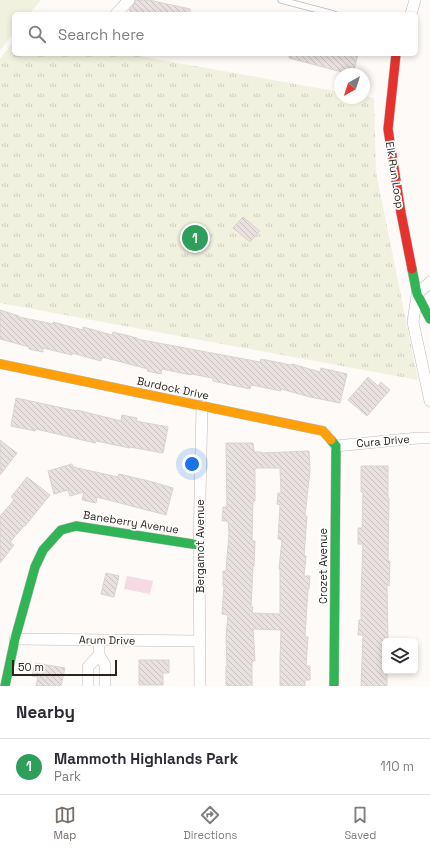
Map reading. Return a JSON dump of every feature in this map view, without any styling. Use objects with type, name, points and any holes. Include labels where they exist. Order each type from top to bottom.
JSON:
[{"type":"street","points":[[118,12],[129,0]]},
{"type":"street","points":[[411,12],[416,0]]},
{"type":"street","name":"Elk Run Loop","points":[[396,56],[388,129],[400,213],[417,294],[430,319]]},
{"type":"street","points":[[417,294],[430,282]]},
{"type":"street","points":[[417,294],[430,297]]},
{"type":"street","name":"Elk Run Loop","points":[[417,294],[414,322],[430,401]]},
{"type":"street","name":"Burdock Drive","points":[[1,366],[323,431],[336,446]]},
{"type":"street","name":"Bergamot Avenue","points":[[200,686],[199,544],[202,406]]},
{"type":"street","name":"Cura Drive","points":[[336,446],[430,438]]},
{"type":"street","name":"Crozet Avenue","points":[[334,686],[336,446]]},
{"type":"street","name":"Baneberry Avenue","points":[[4,686],[34,567],[43,550],[61,530],[76,526],[199,544]]},
{"type":"street","name":"Arum Drive","points":[[15,639],[200,641]]},
{"type":"street","points":[[99,640],[99,655],[105,665],[105,686]]},
{"type":"street","points":[[88,686],[88,667],[99,655]]},
{"type":"lane","points":[[281,0],[326,12]]},
{"type":"green space","points":[[0,0],[41,0],[31,12],[12,12],[12,35],[0,50]]},
{"type":"green space","points":[[12,44],[12,56],[139,56],[334,91],[334,104],[370,104],[370,97],[374,98],[376,172],[418,380],[0,303],[0,59]]},
{"type":"shaded area","points":[[127,576],[153,581],[150,594],[124,589]]},
{"type":"building","points":[[136,0],[149,0],[190,9],[190,12],[132,12],[129,10]]},
{"type":"building","points":[[289,56],[358,56],[354,68],[334,68],[334,70],[289,58]]},
{"type":"building","points":[[243,217],[260,231],[250,242],[233,228]]},
{"type":"building","points":[[0,310],[19,317],[53,324],[53,322],[83,330],[83,327],[112,335],[113,332],[137,339],[260,362],[261,359],[292,364],[320,372],[321,368],[347,374],[340,403],[281,389],[281,391],[251,385],[250,389],[213,381],[213,378],[162,369],[161,374],[147,371],[148,369],[102,357],[101,361],[72,353],[72,355],[43,348],[43,352],[0,339]]},
{"type":"building","points":[[368,377],[378,386],[381,382],[390,390],[367,416],[348,400]]},
{"type":"building","points":[[16,398],[77,410],[121,421],[122,415],[137,418],[136,421],[168,427],[163,453],[96,441],[95,443],[36,429],[35,431],[11,426]]},
{"type":"building","points":[[0,440],[17,453],[0,475]]},
{"type":"building","points":[[226,443],[253,443],[254,452],[261,453],[309,451],[310,470],[305,516],[307,516],[304,576],[310,576],[305,637],[308,637],[306,666],[310,666],[310,680],[305,680],[305,686],[280,686],[281,630],[253,629],[255,661],[252,661],[252,686],[226,686],[226,638],[228,615],[222,614],[224,586],[223,571],[226,571],[229,533],[228,521],[222,521],[223,507],[227,507]],"holes":[[[255,468],[280,468],[281,493],[278,493],[277,504],[280,505],[278,539],[282,540],[279,569],[280,614],[252,613],[253,607],[251,607],[255,541],[252,541],[253,501],[255,501]]]},
{"type":"building","points":[[72,464],[73,467],[118,477],[119,474],[173,488],[166,515],[97,497],[96,503],[82,500],[84,492],[70,496],[68,490],[54,494],[48,471]]},
{"type":"building","points":[[361,466],[388,466],[388,561],[390,561],[389,586],[387,585],[388,638],[382,638],[382,674],[387,674],[387,686],[361,686],[363,635],[358,635],[359,620],[361,620],[363,544],[358,544],[358,528],[362,528],[363,492],[361,492]]},
{"type":"building","points":[[27,477],[50,495],[10,542],[14,545],[0,563],[0,516],[14,500],[11,497]]},
{"type":"building","points":[[106,573],[119,576],[114,597],[101,594]]},
{"type":"building","points":[[139,660],[169,660],[169,673],[163,673],[163,685],[139,685]]},
{"type":"building","points":[[35,663],[65,668],[61,686],[36,686],[38,677],[32,676]]},
{"type":"traffic: fast","points":[[412,269],[417,294],[430,319]]},
{"type":"traffic: fast","points":[[331,440],[336,446],[334,686]]},
{"type":"traffic: fast","points":[[5,686],[15,639],[35,567],[43,550],[61,530],[76,526],[199,545]]},
{"type":"traffic: slow","points":[[0,364],[323,431],[331,440]]},
{"type":"traffic: jam","points":[[396,56],[388,129],[401,213],[412,269]]},
{"type":"place","name":"Mammoth Highlands Park","points":[[195,238]]}]
